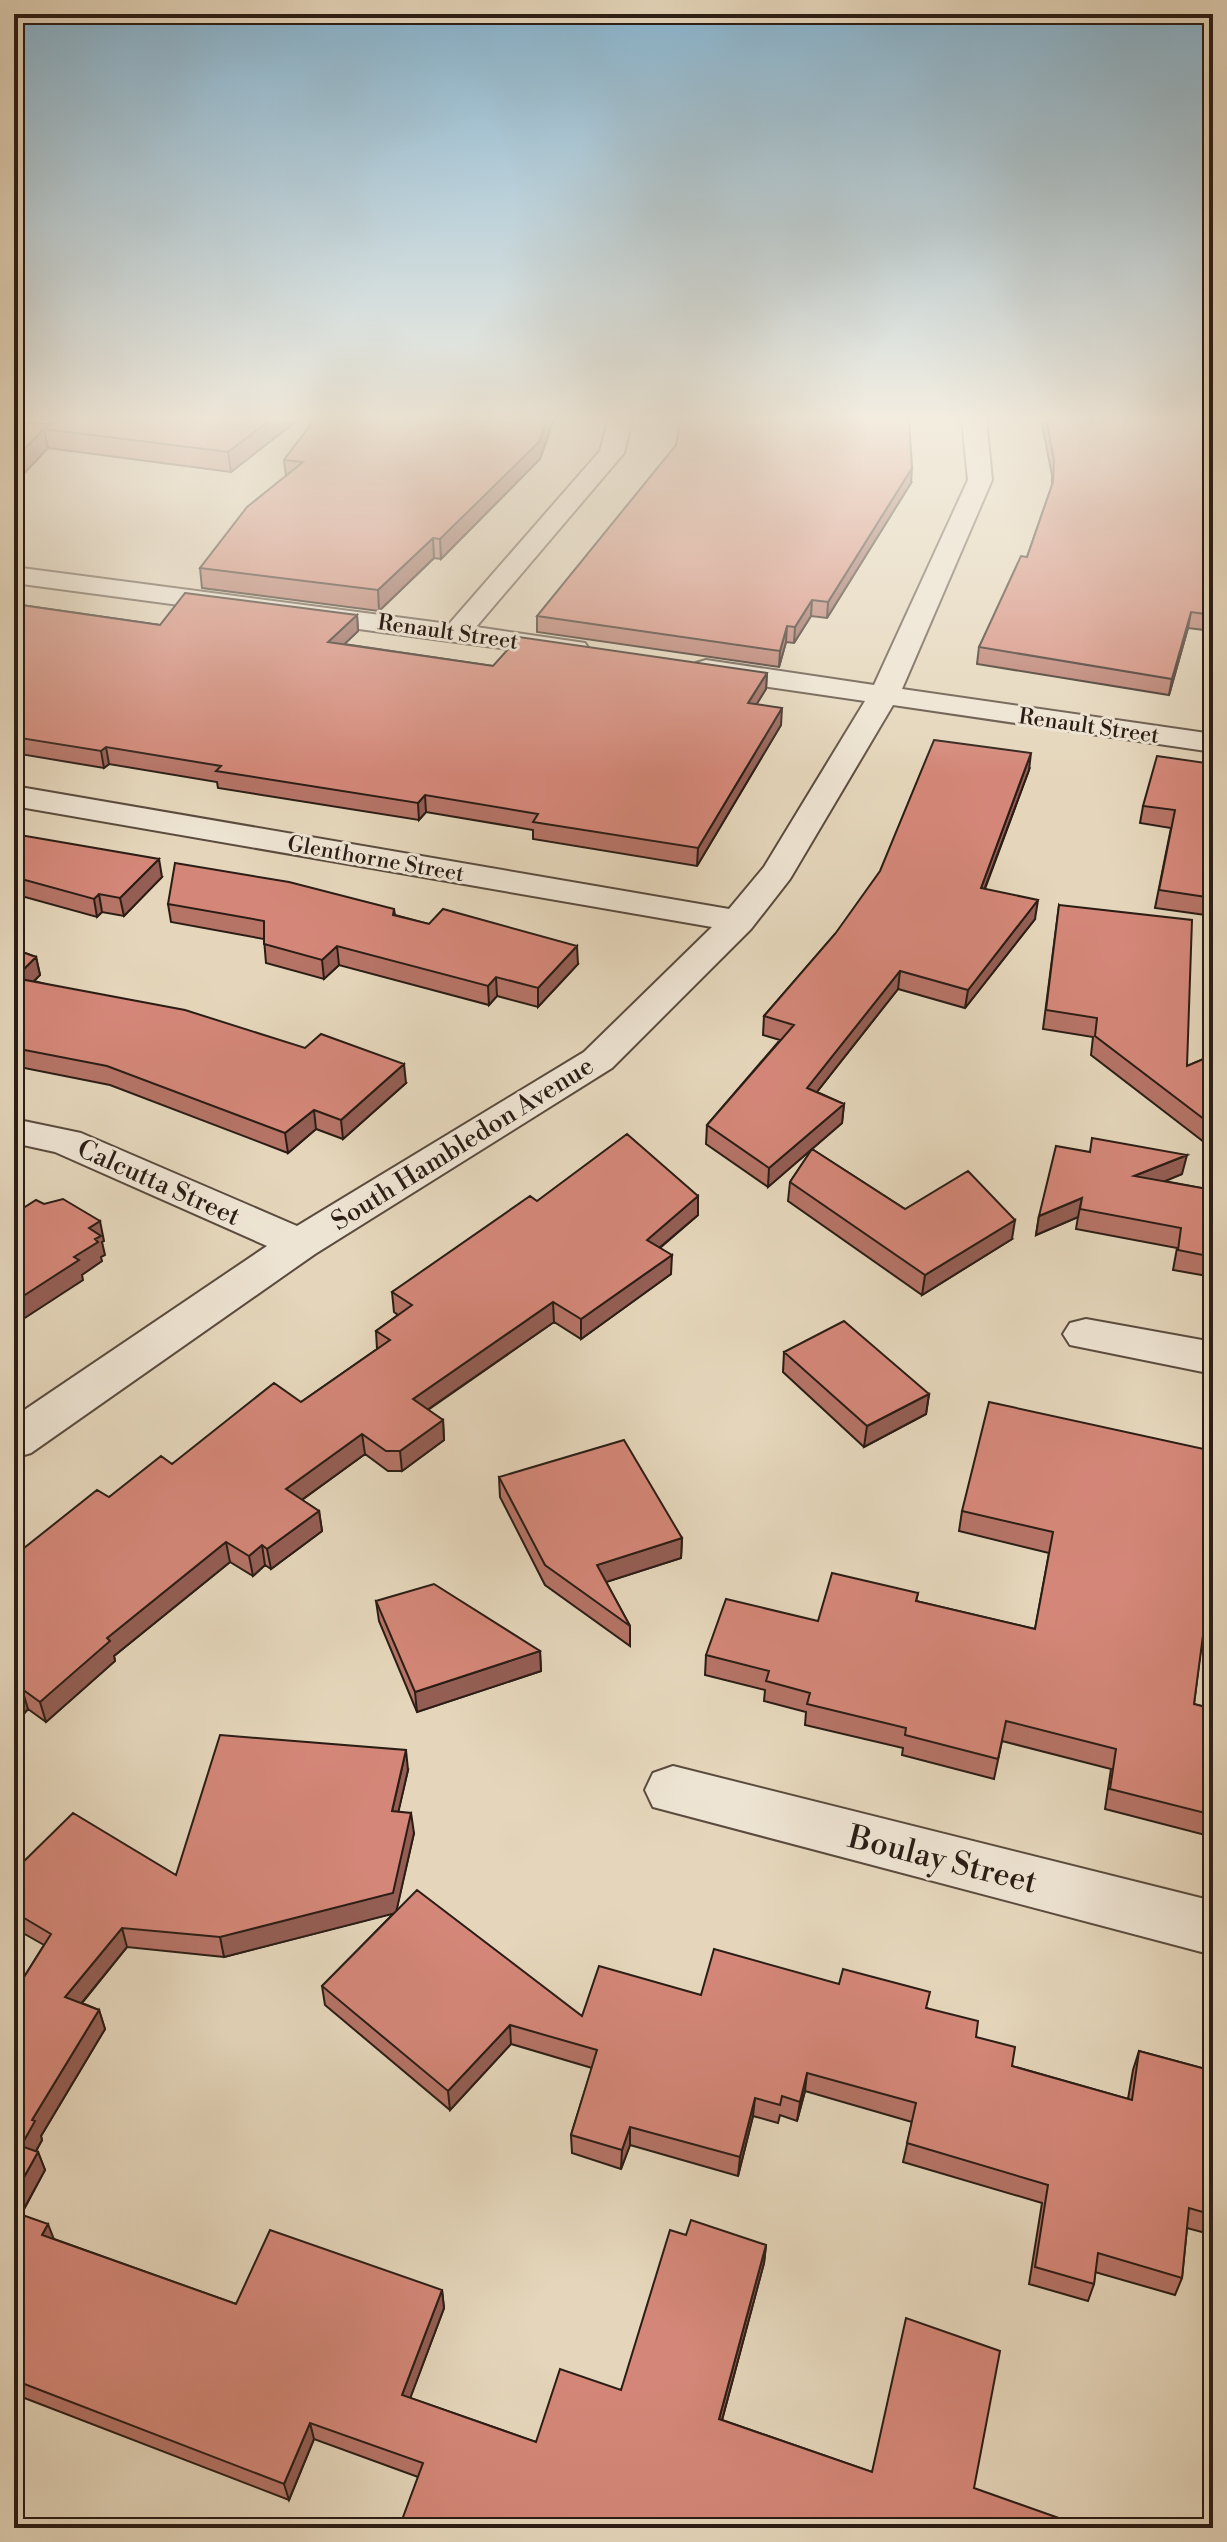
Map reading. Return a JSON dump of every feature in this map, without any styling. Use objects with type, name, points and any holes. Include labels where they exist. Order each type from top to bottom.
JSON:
[{"type":"street","points":[[457,632],[539,538]]},
{"type":"street","name":"South Hambledon Avenue","points":[[14,1441],[300,1244],[598,1060],[738,921],[778,872],[884,695],[954,538]]},
{"type":"street","name":"Renault Street","points":[[14,575],[599,653]]},
{"type":"street","name":"Renault Street","points":[[678,665],[1213,743]]},
{"type":"street","name":"Glenthorne Street","points":[[14,796],[738,921]]},
{"type":"street","name":"Calcutta Street","points":[[14,1131],[67,1142],[300,1244]]},
{"type":"street","points":[[1086,1334],[1213,1358]]},
{"type":"street","name":"Boulay Street","points":[[673,1790],[1213,1928]]},
{"type":"building","points":[[223,538],[441,538],[433,538],[378,590],[200,568]]},
{"type":"building","points":[[601,538],[868,538],[828,602],[812,600],[795,627],[787,626],[780,651],[537,616]]},
{"type":"building","points":[[1034,538],[1213,538],[1213,615],[1191,612],[1172,679],[979,647],[1021,556],[1027,557]]},
{"type":"building","points":[[185,593],[357,615],[328,642],[493,666],[519,637],[767,673],[748,703],[782,708],[698,848],[533,822],[538,814],[425,795],[418,803],[216,771],[221,766],[106,747],[101,751],[14,737],[14,604],[160,625]]},
{"type":"building","points":[[934,740],[1031,753],[981,888],[1038,900],[968,990],[900,971],[807,1088],[844,1104],[769,1168],[707,1125],[794,1025],[764,1016],[835,934],[880,871]]},
{"type":"building","points":[[1157,756],[1213,764],[1213,898],[1159,890],[1175,810],[1143,806]]},
{"type":"building","points":[[14,834],[159,859],[120,898],[99,894],[94,899],[14,877]]},
{"type":"building","points":[[175,863],[289,882],[394,909],[393,915],[429,924],[443,909],[577,946],[538,988],[496,977],[488,986],[337,946],[322,960],[264,944],[264,921],[168,904]]},
{"type":"building","points":[[1059,905],[1192,920],[1187,1066],[1213,1055],[1213,1126],[1095,1036],[1097,1018],[1046,1010]]},
{"type":"building","points":[[14,949],[36,957],[15,978],[185,1010],[305,1048],[321,1034],[404,1064],[341,1120],[314,1110],[285,1133],[107,1066],[14,1048]]},
{"type":"building","points":[[627,1134],[698,1196],[647,1240],[672,1255],[581,1319],[553,1302],[413,1399],[443,1420],[400,1451],[386,1451],[362,1434],[286,1489],[319,1511],[267,1549],[262,1545],[249,1556],[226,1542],[107,1638],[110,1641],[40,1702],[22,1689],[14,1697],[14,1556],[97,1490],[109,1497],[161,1456],[172,1464],[274,1383],[301,1402],[390,1340],[376,1331],[412,1305],[392,1292],[530,1196],[537,1201]]},
{"type":"building","points":[[1092,1138],[1187,1155],[1134,1176],[1213,1190],[1213,1257],[1178,1250],[1181,1228],[1080,1209],[1082,1198],[1039,1216],[1056,1146],[1090,1152]]},
{"type":"building","points":[[812,1149],[905,1209],[968,1171],[1015,1220],[925,1275],[790,1182]]},
{"type":"building","points":[[63,1199],[100,1221],[89,1228],[101,1236],[95,1239],[98,1242],[74,1257],[79,1260],[14,1302],[14,1214],[36,1200],[44,1204]]},
{"type":"building","points":[[844,1321],[929,1394],[867,1426],[784,1352]]},
{"type":"building","points":[[989,1402],[1213,1451],[1213,1621],[1205,1620],[1194,1704],[1213,1709],[1213,1815],[1110,1789],[1116,1749],[1006,1721],[998,1759],[905,1735],[906,1728],[807,1704],[810,1693],[766,1681],[769,1671],[706,1655],[726,1599],[818,1621],[832,1573],[918,1593],[916,1601],[1035,1629],[1053,1532],[962,1511]]},
{"type":"building","points":[[624,1440],[682,1538],[597,1565],[630,1626],[545,1565],[499,1477]]},
{"type":"building","points":[[434,1584],[540,1651],[415,1692],[376,1601]]},
{"type":"building","points":[[220,1735],[406,1750],[392,1811],[411,1813],[393,1893],[220,1937],[122,1928],[65,1997],[99,2010],[32,2120],[35,2121],[21,2146],[38,2152],[14,2195],[14,1993],[51,1934],[14,1912],[14,1871],[73,1813],[176,1875]]},
{"type":"building","points":[[417,1890],[582,2016],[599,1966],[701,1995],[714,1949],[839,1984],[843,1969],[930,1992],[926,2008],[978,2021],[976,2037],[1015,2047],[1012,2066],[1132,2100],[1139,2051],[1213,2071],[1213,2215],[1189,2208],[1182,2278],[1098,2253],[1094,2284],[1035,2267],[1048,2185],[907,2143],[916,2103],[807,2073],[800,2102],[782,2096],[780,2105],[755,2098],[740,2157],[630,2127],[622,2150],[571,2135],[597,2050],[510,2025],[448,2091],[322,1986]]},
{"type":"building","points":[[14,2212],[48,2224],[42,2235],[236,2304],[270,2230],[442,2290],[402,2395],[536,2442],[560,2369],[621,2390],[670,2230],[686,2235],[691,2220],[766,2245],[719,2419],[872,2472],[906,2318],[1000,2351],[974,2488],[1087,2528],[399,2528],[423,2463],[310,2423],[284,2484],[14,2380]]}]
